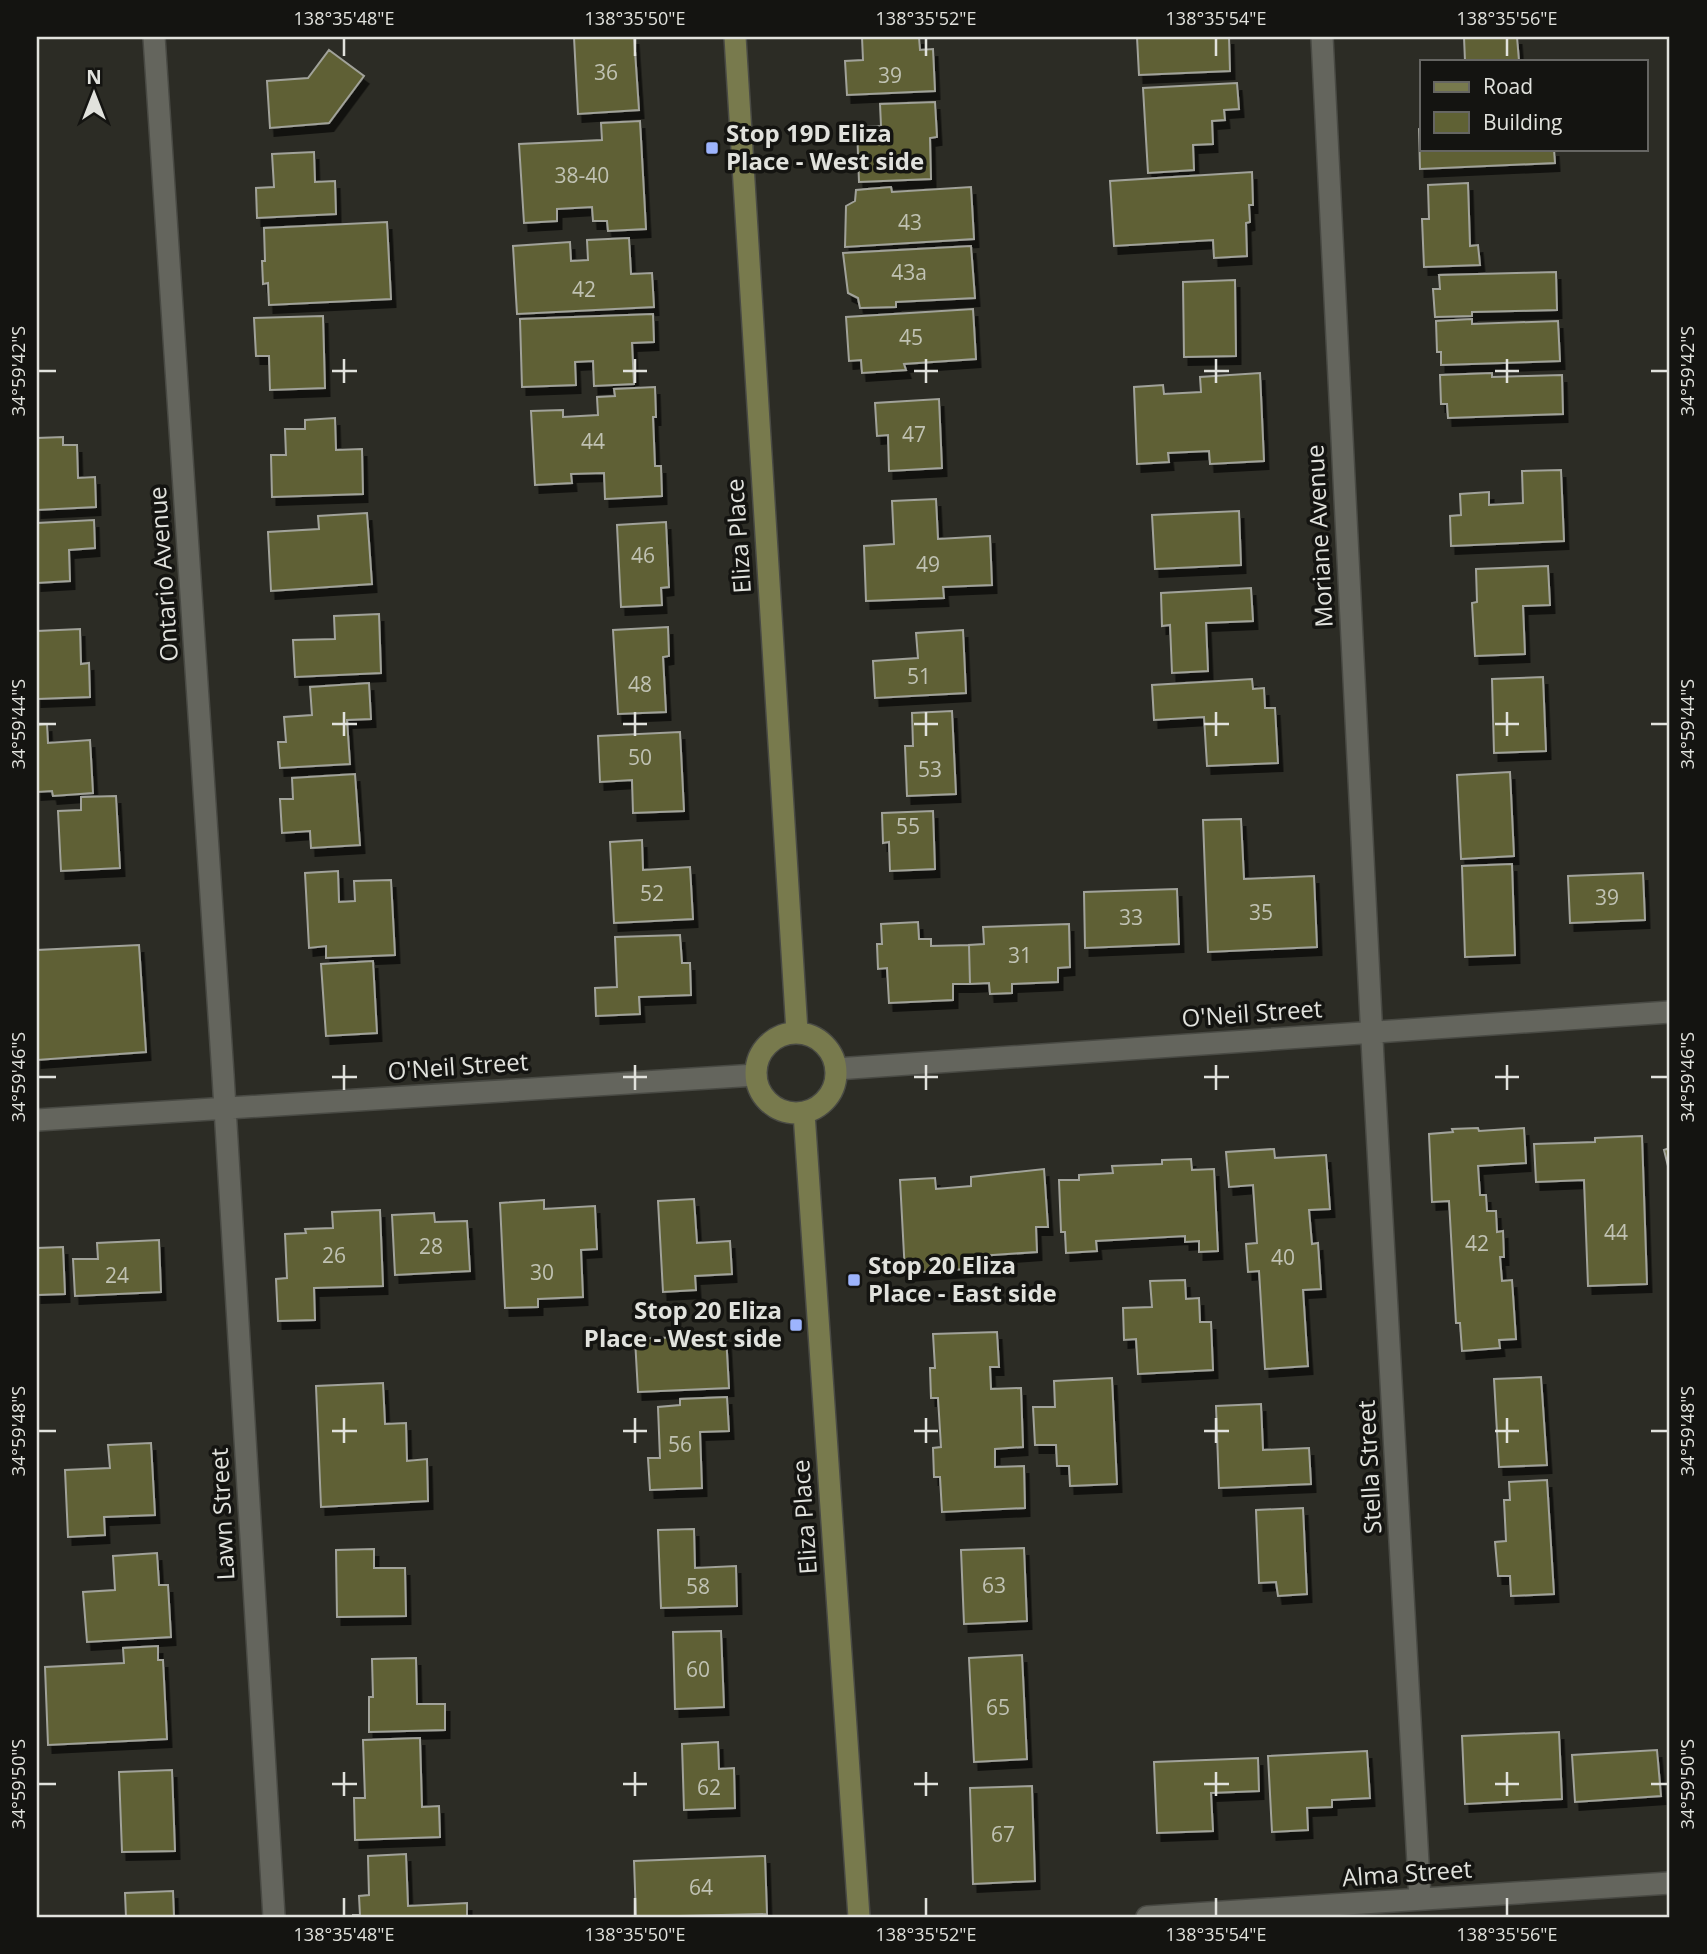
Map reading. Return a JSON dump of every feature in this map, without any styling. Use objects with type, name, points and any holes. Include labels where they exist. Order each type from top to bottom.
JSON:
[{"type":"street","name":"Ontario Avenue","points":[[154,37],[225,1108]]},
{"type":"street","name":"Eliza Place","points":[[735,37],[797,1031]]},
{"type":"street","name":"Moriane Avenue","points":[[1322,37],[1372,1032]]},
{"type":"street","name":"O'Neil Street","points":[[836,1069],[1670,1012]]},
{"type":"street","points":[[797,1031],[815,1037],[826,1045],[834,1058],[836,1069],[830,1096],[820,1106],[804,1113],[779,1109],[768,1101],[760,1090],[756,1075],[758,1061],[765,1049],[775,1039],[797,1031]]},
{"type":"street","name":"Stella Street","points":[[1372,1032],[1420,1899]]},
{"type":"street","name":"O'Neil Street","points":[[37,1120],[756,1075]]},
{"type":"street","name":"Lawn Street","points":[[225,1108],[274,1917]]},
{"type":"street","name":"Eliza Place","points":[[804,1113],[859,1917]]},
{"type":"street","name":"Alma Street","points":[[1147,1917],[1670,1883]]},
{"type":"building","points":[[574,37],[634,37],[639,110],[578,114]]},
{"type":"building","points":[[862,37],[919,37],[920,50],[933,49],[935,91],[847,95],[845,61],[863,60]]},
{"type":"building","points":[[1137,37],[1229,37],[1230,71],[1139,75]]},
{"type":"building","points":[[1464,37],[1517,37],[1519,60],[1465,60]]},
{"type":"building","points":[[329,50],[364,76],[329,123],[270,128],[267,81],[308,78]]},
{"type":"building","points":[[1237,83],[1239,109],[1224,110],[1225,120],[1212,121],[1213,144],[1193,145],[1194,170],[1148,173],[1143,88]]},
{"type":"building","points":[[935,102],[937,137],[930,138],[931,179],[859,182],[857,127],[881,126],[880,104]]},
{"type":"building","points":[[640,121],[646,229],[608,231],[607,221],[593,221],[592,207],[557,209],[557,221],[524,223],[519,144],[602,140],[601,123]]},
{"type":"building","points":[[1419,129],[1420,150],[1554,150],[1555,163],[1420,169]]},
{"type":"building","points":[[314,152],[315,182],[335,181],[336,214],[257,218],[256,188],[274,187],[272,154]]},
{"type":"building","points":[[1252,172],[1253,205],[1249,205],[1250,222],[1246,223],[1247,256],[1214,258],[1213,240],[1114,246],[1110,181]]},
{"type":"building","points":[[1468,183],[1470,246],[1478,245],[1480,265],[1424,267],[1422,219],[1429,219],[1428,185]]},
{"type":"building","points":[[891,187],[892,192],[971,187],[974,239],[845,247],[846,206],[855,201],[856,190]]},
{"type":"building","points":[[387,222],[391,299],[269,305],[268,283],[263,284],[264,228]]},
{"type":"building","points":[[629,238],[631,274],[652,273],[654,307],[517,314],[513,246],[570,242],[571,261],[588,260],[587,240]]},
{"type":"building","points":[[971,246],[975,298],[896,302],[896,307],[860,308],[858,298],[848,293],[843,253]]},
{"type":"building","points":[[1556,272],[1557,310],[1472,312],[1472,316],[1435,317],[1433,289],[1440,289],[1439,275]]},
{"type":"building","points":[[1235,280],[1236,356],[1184,357],[1183,282]]},
{"type":"building","points":[[973,309],[976,359],[904,364],[906,370],[862,373],[861,360],[849,361],[846,317]]},
{"type":"building","points":[[653,314],[654,342],[632,343],[634,384],[594,386],[593,361],[575,362],[576,385],[522,387],[520,319]]},
{"type":"building","points":[[323,316],[325,388],[270,390],[269,356],[256,356],[254,318]]},
{"type":"building","points":[[1472,319],[1472,324],[1558,321],[1560,361],[1441,365],[1441,352],[1437,352],[1436,321]]},
{"type":"building","points":[[1260,373],[1264,461],[1210,464],[1209,451],[1168,453],[1169,462],[1137,464],[1134,387],[1163,385],[1164,394],[1201,392],[1200,377]]},
{"type":"building","points":[[1492,373],[1492,377],[1562,375],[1563,414],[1448,418],[1447,404],[1441,404],[1440,375]]},
{"type":"building","points":[[655,387],[655,466],[661,466],[662,496],[605,499],[604,473],[571,474],[572,483],[535,485],[531,411],[563,410],[563,417],[598,415],[597,397],[615,396],[614,389]]},
{"type":"building","points":[[939,399],[942,468],[889,471],[888,435],[877,436],[875,403]]},
{"type":"building","points":[[335,418],[336,450],[362,449],[363,494],[272,497],[271,455],[286,455],[285,429],[305,429],[305,420]]},
{"type":"building","points":[[63,437],[63,445],[77,445],[78,478],[95,477],[96,507],[37,510],[37,438]]},
{"type":"building","points":[[1561,470],[1564,541],[1451,546],[1450,516],[1461,515],[1460,494],[1489,492],[1489,505],[1523,503],[1522,471]]},
{"type":"building","points":[[936,499],[938,539],[990,536],[992,585],[943,587],[944,598],[866,601],[864,546],[894,544],[892,501]]},
{"type":"building","points":[[1239,511],[1241,565],[1155,569],[1152,515]]},
{"type":"building","points":[[367,513],[372,584],[271,591],[268,532],[319,529],[318,516]]},
{"type":"building","points":[[94,520],[95,548],[69,550],[70,581],[37,583],[37,523]]},
{"type":"building","points":[[666,522],[669,587],[661,588],[662,605],[621,607],[617,525]]},
{"type":"building","points":[[1548,566],[1550,605],[1523,606],[1525,654],[1475,656],[1472,603],[1477,602],[1476,569]]},
{"type":"building","points":[[1251,588],[1253,621],[1206,623],[1208,671],[1172,673],[1170,625],[1162,626],[1161,593]]},
{"type":"building","points":[[379,614],[381,673],[295,677],[293,640],[335,639],[334,616]]},
{"type":"building","points":[[668,627],[669,656],[663,657],[666,712],[618,714],[613,630]]},
{"type":"building","points":[[80,629],[81,664],[89,663],[90,697],[37,699],[37,631]]},
{"type":"building","points":[[963,630],[966,693],[875,698],[873,661],[918,658],[916,633]]},
{"type":"building","points":[[1543,677],[1546,751],[1494,753],[1492,679]]},
{"type":"building","points":[[1252,679],[1253,689],[1264,688],[1265,708],[1275,708],[1278,763],[1207,766],[1204,717],[1154,720],[1152,685]]},
{"type":"building","points":[[369,683],[371,719],[347,720],[350,764],[280,768],[278,742],[286,742],[284,717],[312,715],[310,687]]},
{"type":"building","points":[[952,711],[956,794],[907,796],[905,746],[913,746],[912,713]]},
{"type":"building","points":[[47,724],[48,743],[90,740],[93,793],[53,796],[52,791],[37,792],[37,725]]},
{"type":"building","points":[[680,732],[684,811],[633,813],[632,780],[600,782],[598,736]]},
{"type":"building","points":[[1510,772],[1514,856],[1461,859],[1457,775]]},
{"type":"building","points":[[355,774],[360,845],[311,848],[310,831],[282,833],[280,799],[293,799],[292,778]]},
{"type":"building","points":[[116,796],[120,868],[61,871],[58,811],[81,810],[81,797]]},
{"type":"building","points":[[933,811],[935,869],[890,871],[889,842],[883,843],[882,813]]},
{"type":"building","points":[[1241,819],[1244,879],[1314,876],[1317,947],[1208,952],[1203,820]]},
{"type":"building","points":[[642,840],[643,870],[690,867],[693,919],[614,923],[610,842]]},
{"type":"building","points":[[1512,864],[1515,955],[1465,957],[1462,866]]},
{"type":"building","points":[[338,871],[339,902],[355,901],[354,881],[391,880],[395,955],[326,958],[326,946],[309,948],[305,873]]},
{"type":"building","points":[[1643,873],[1645,920],[1570,923],[1568,876]]},
{"type":"building","points":[[1177,889],[1179,944],[1085,948],[1084,892]]},
{"type":"building","points":[[918,922],[919,939],[931,939],[931,946],[969,945],[970,984],[953,984],[953,1000],[889,1003],[887,968],[878,969],[877,944],[882,944],[881,924]]},
{"type":"building","points":[[1069,924],[1070,967],[1058,968],[1058,982],[1012,984],[1012,993],[990,994],[989,983],[970,984],[969,945],[984,944],[983,927]]},
{"type":"building","points":[[680,935],[682,963],[690,963],[691,995],[639,997],[640,1014],[596,1016],[595,988],[617,987],[615,937]]},
{"type":"building","points":[[139,945],[146,1052],[37,1060],[37,950]]},
{"type":"building","points":[[373,961],[377,1033],[326,1036],[321,964]]},
{"type":"building","points":[[1478,1128],[1479,1131],[1524,1128],[1526,1163],[1478,1166],[1480,1195],[1486,1195],[1487,1211],[1496,1211],[1497,1232],[1503,1231],[1504,1257],[1500,1257],[1502,1281],[1512,1280],[1516,1339],[1499,1340],[1500,1348],[1462,1351],[1460,1323],[1456,1323],[1449,1201],[1432,1202],[1429,1134],[1453,1132],[1452,1129]]},
{"type":"building","points":[[1642,1136],[1647,1284],[1588,1286],[1584,1180],[1536,1182],[1534,1144],[1595,1142],[1595,1138]]},
{"type":"building","points":[[1670,1148],[1670,1174],[1664,1150]]},
{"type":"building","points":[[1274,1149],[1275,1158],[1326,1155],[1330,1209],[1309,1210],[1312,1244],[1318,1243],[1321,1289],[1303,1290],[1308,1366],[1265,1369],[1259,1271],[1248,1272],[1246,1244],[1257,1243],[1253,1185],[1229,1187],[1226,1152]]},
{"type":"building","points":[[1191,1159],[1192,1170],[1214,1169],[1218,1251],[1199,1252],[1199,1241],[1185,1242],[1185,1236],[1096,1241],[1097,1251],[1066,1253],[1065,1232],[1061,1232],[1059,1180],[1079,1180],[1079,1175],[1113,1173],[1112,1166],[1162,1164],[1162,1160]]},
{"type":"building","points":[[1044,1169],[1048,1227],[1036,1227],[1037,1252],[965,1257],[966,1269],[905,1273],[900,1180],[935,1178],[936,1189],[971,1186],[971,1177]]},
{"type":"building","points":[[694,1199],[697,1243],[730,1241],[732,1274],[695,1276],[696,1290],[663,1292],[658,1201]]},
{"type":"building","points":[[544,1200],[544,1209],[595,1206],[597,1249],[581,1250],[583,1297],[538,1299],[538,1307],[505,1308],[500,1203]]},
{"type":"building","points":[[380,1210],[383,1286],[314,1288],[315,1320],[278,1321],[276,1279],[287,1278],[285,1234],[306,1233],[305,1229],[333,1228],[332,1212]]},
{"type":"building","points":[[434,1213],[435,1222],[467,1221],[470,1271],[395,1275],[392,1215]]},
{"type":"building","points":[[159,1240],[161,1292],[75,1296],[73,1259],[98,1259],[97,1243]]},
{"type":"building","points":[[63,1247],[65,1294],[37,1295],[37,1248]]},
{"type":"building","points":[[1185,1280],[1186,1299],[1199,1298],[1200,1322],[1211,1322],[1213,1370],[1138,1374],[1136,1339],[1124,1340],[1123,1308],[1152,1307],[1150,1281]]},
{"type":"building","points":[[997,1332],[999,1367],[990,1367],[991,1389],[1021,1388],[1023,1447],[995,1449],[995,1467],[1024,1466],[1025,1508],[942,1512],[940,1477],[934,1477],[933,1448],[941,1447],[938,1398],[931,1398],[930,1368],[935,1368],[933,1334]]},
{"type":"building","points":[[726,1335],[729,1388],[638,1392],[635,1339]]},
{"type":"building","points":[[1541,1377],[1547,1465],[1499,1467],[1494,1379]]},
{"type":"building","points":[[1112,1378],[1117,1484],[1070,1486],[1069,1466],[1057,1466],[1056,1445],[1035,1445],[1033,1407],[1055,1407],[1054,1381]]},
{"type":"building","points":[[383,1383],[385,1424],[406,1423],[407,1461],[427,1459],[428,1501],[321,1507],[316,1386]]},
{"type":"building","points":[[727,1397],[729,1431],[700,1432],[702,1488],[650,1490],[648,1458],[660,1458],[658,1407],[680,1405],[680,1399]]},
{"type":"building","points":[[1261,1404],[1263,1450],[1309,1448],[1311,1484],[1219,1488],[1216,1406]]},
{"type":"building","points":[[151,1443],[155,1515],[104,1517],[105,1535],[68,1537],[65,1470],[110,1468],[108,1445]]},
{"type":"building","points":[[1547,1480],[1554,1594],[1511,1596],[1510,1576],[1498,1576],[1495,1542],[1506,1541],[1504,1500],[1510,1500],[1509,1482]]},
{"type":"building","points":[[1303,1508],[1307,1594],[1278,1596],[1276,1582],[1259,1583],[1256,1510]]},
{"type":"building","points":[[694,1529],[695,1568],[736,1566],[737,1606],[661,1608],[658,1530]]},
{"type":"building","points":[[1024,1548],[1027,1621],[964,1624],[961,1550]]},
{"type":"building","points":[[374,1549],[374,1568],[405,1568],[406,1616],[337,1617],[336,1550]]},
{"type":"building","points":[[157,1553],[159,1585],[168,1585],[171,1637],[87,1642],[83,1592],[115,1590],[113,1556]]},
{"type":"building","points":[[721,1631],[724,1707],[675,1709],[673,1632]]},
{"type":"building","points":[[158,1646],[158,1660],[163,1660],[167,1739],[48,1745],[45,1667],[124,1663],[123,1648]]},
{"type":"building","points":[[1022,1655],[1027,1759],[974,1762],[969,1658]]},
{"type":"building","points":[[416,1658],[417,1704],[445,1704],[445,1730],[369,1732],[369,1697],[373,1697],[372,1659]]},
{"type":"building","points":[[1559,1732],[1562,1799],[1465,1804],[1462,1736]]},
{"type":"building","points":[[420,1738],[422,1807],[439,1806],[440,1837],[355,1840],[354,1798],[365,1798],[363,1740]]},
{"type":"building","points":[[718,1742],[719,1769],[734,1768],[735,1808],[684,1810],[682,1744]]},
{"type":"building","points":[[1657,1750],[1661,1796],[1575,1802],[1572,1755]]},
{"type":"building","points":[[1367,1751],[1370,1798],[1332,1800],[1332,1807],[1307,1808],[1308,1830],[1272,1832],[1268,1756]]},
{"type":"building","points":[[1258,1758],[1259,1791],[1211,1793],[1213,1831],[1157,1833],[1154,1762]]},
{"type":"building","points":[[172,1770],[175,1851],[122,1852],[119,1772]]},
{"type":"building","points":[[1032,1786],[1035,1881],[973,1884],[970,1788]]},
{"type":"building","points":[[406,1854],[408,1906],[467,1903],[467,1917],[353,1917],[360,1915],[359,1896],[369,1895],[368,1856]]},
{"type":"building","points":[[765,1856],[767,1914],[636,1917],[634,1861]]},
{"type":"building","points":[[173,1891],[174,1917],[126,1917],[125,1893]]},
{"type":"place","name":"Stop 19D Eliza Place - West side","points":[[712,148]]},
{"type":"place","name":"Stop 20 Eliza Place - East side","points":[[854,1280]]},
{"type":"place","name":"Stop 20 Eliza Place - West side","points":[[796,1325]]}]
